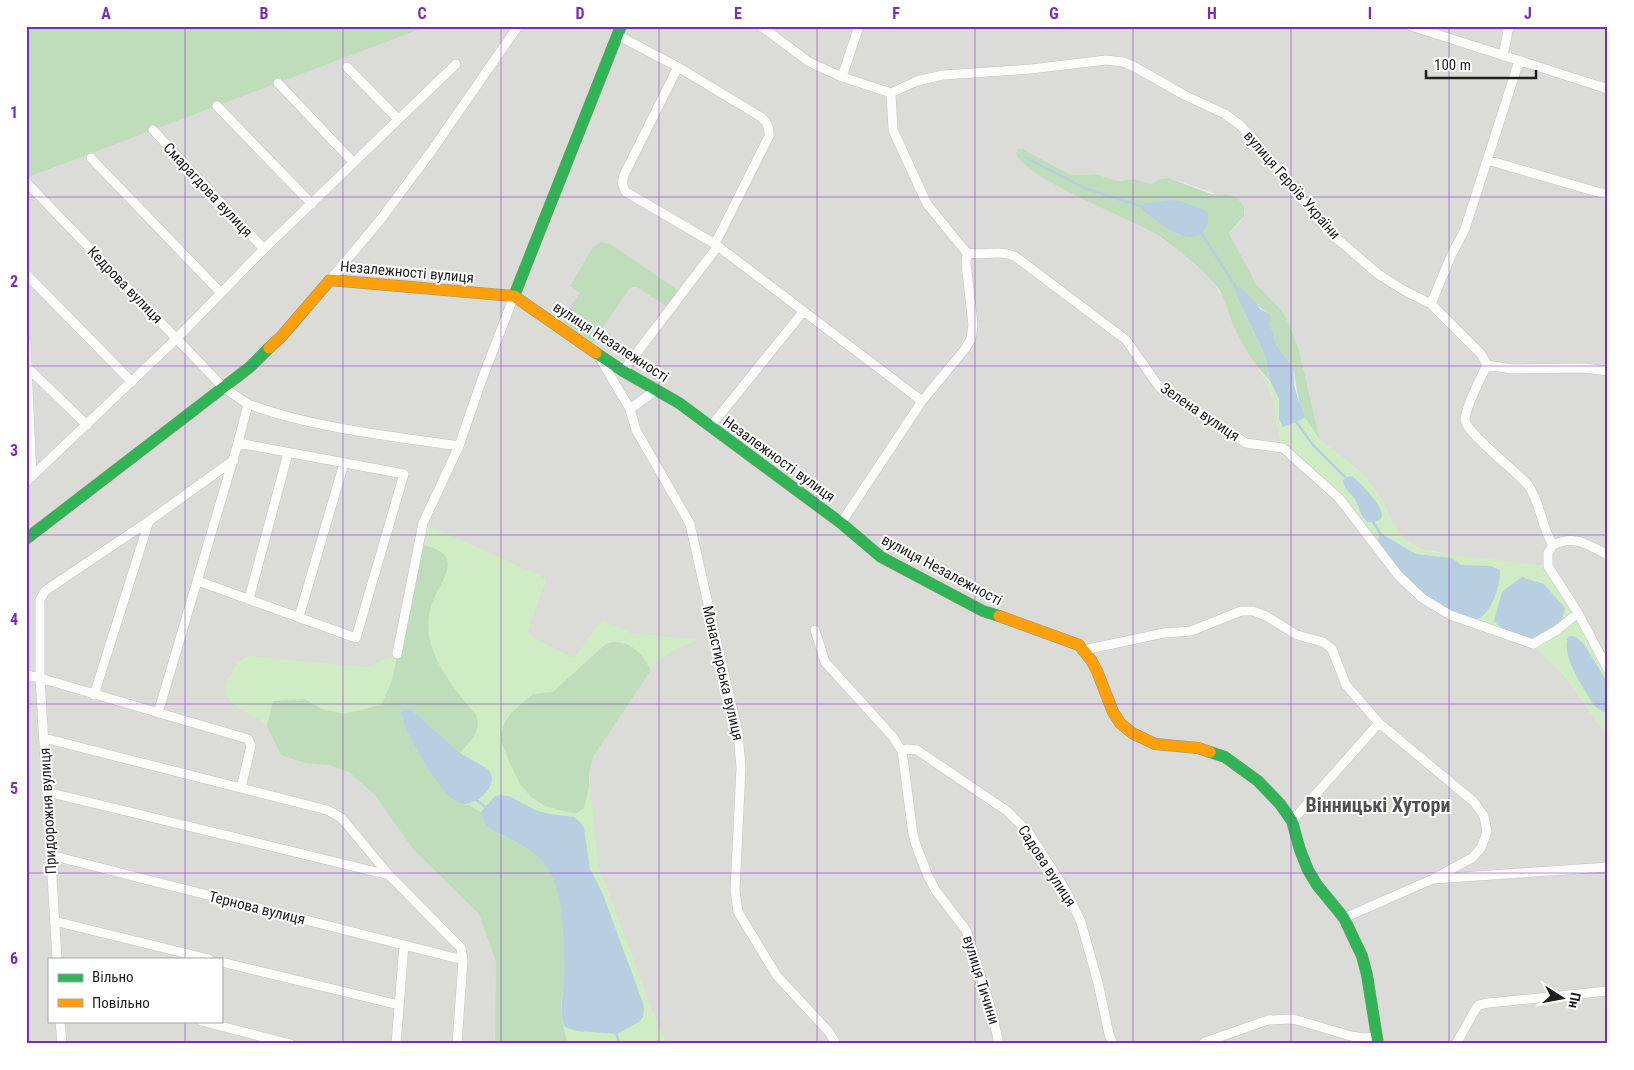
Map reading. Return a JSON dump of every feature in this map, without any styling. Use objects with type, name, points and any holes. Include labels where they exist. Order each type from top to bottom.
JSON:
[{"type":"street","points":[[330,280],[381,220],[518,26]]},
{"type":"street","points":[[762,26],[809,62],[842,77],[891,93],[893,130],[927,204],[967,253],[966,263],[973,324],[971,339],[966,349],[922,401],[841,522]]},
{"type":"street","points":[[842,77],[859,26]]},
{"type":"street","points":[[1411,26],[1608,89]]},
{"type":"street","points":[[1503,56],[1510,26]]},
{"type":"street","points":[[397,654],[423,523],[459,446],[514,296],[619,30],[761,116],[769,128],[769,136],[717,245],[623,371]]},
{"type":"street","name":"вулиця Героїв України","points":[[891,93],[916,82],[943,75],[1030,69],[1106,60],[1123,62],[1135,67],[1184,95],[1225,114],[1240,125],[1256,141],[1326,229],[1378,274],[1431,304],[1481,354],[1487,365]]},
{"type":"street","points":[[1431,304],[1451,256],[1465,229],[1520,61]]},
{"type":"street","points":[[29,480],[176,339],[353,162],[456,64]]},
{"type":"street","points":[[347,67],[398,119]]},
{"type":"street","points":[[678,67],[624,175],[623,187],[631,196],[717,245],[922,401]]},
{"type":"street","points":[[278,83],[353,162]]},
{"type":"street","points":[[217,106],[312,204]]},
{"type":"street","name":"Смарагдова вулиця","points":[[152,130],[264,249]]},
{"type":"street","points":[[91,158],[221,293]]},
{"type":"street","points":[[1487,160],[1608,195]]},
{"type":"street","name":"Кедрова вулиця","points":[[26,182],[224,388],[248,404],[271,413],[354,430],[459,446]]},
{"type":"street","name":"Зелена вулиця","points":[[967,253],[977,255],[1009,254],[1016,257],[1126,340],[1160,388],[1246,443],[1283,448],[1338,498],[1398,575],[1432,605],[1469,623],[1533,644],[1557,630],[1578,613]]},
{"type":"street","points":[[26,274],[132,382]]},
{"type":"street","points":[[330,280],[514,296]]},
{"type":"street","name":"Незалежності вулиця","points":[[26,539],[250,367],[275,343],[330,280]]},
{"type":"street","name":"Незалежності вулиця","points":[[514,296],[623,371],[679,403],[841,522],[882,557],[975,608],[1075,642],[1084,650],[1097,671],[1113,712],[1120,723],[1132,733],[1155,744],[1198,748],[1225,757],[1250,774],[1266,788],[1292,821],[1308,870],[1344,918],[1358,945],[1365,965],[1377,1040]]},
{"type":"street","points":[[710,427],[804,312]]},
{"type":"street","points":[[26,342],[29,480]]},
{"type":"street","name":"Монастирська вулиця","points":[[597,354],[630,409],[636,430],[690,524],[714,636],[737,720],[741,768],[735,880],[738,912],[777,976],[828,1032],[836,1044]]},
{"type":"street","points":[[1554,546],[1546,534],[1527,483],[1468,428],[1465,422],[1466,411],[1487,365],[1512,369],[1584,368],[1608,371]]},
{"type":"street","points":[[27,367],[86,425]]},
{"type":"street","points":[[630,409],[656,390]]},
{"type":"street","points":[[158,713],[234,460],[248,404]]},
{"type":"street","points":[[198,581],[356,638],[404,474],[238,443]]},
{"type":"street","points":[[249,599],[288,453]]},
{"type":"street","name":"Придорожня вулиця","points":[[57,958],[40,678],[40,600],[45,591],[149,521],[234,460]]},
{"type":"street","points":[[299,617],[344,463]]},
{"type":"street","points":[[94,695],[149,521]]},
{"type":"street","points":[[1608,555],[1586,544],[1572,540],[1563,541],[1554,546],[1548,553],[1548,566],[1578,613],[1608,669]]},
{"type":"street","points":[[1084,650],[1164,633],[1191,631],[1241,611],[1253,611],[1266,616],[1297,635],[1323,642],[1332,649],[1346,685],[1379,723],[1474,802],[1484,816],[1487,832],[1481,848],[1472,858],[1433,879],[1344,918]]},
{"type":"street","points":[[814,630],[825,662],[893,737],[902,751]]},
{"type":"street","points":[[26,675],[248,739],[251,746],[241,788]]},
{"type":"street","points":[[1292,821],[1379,723]]},
{"type":"street","points":[[44,738],[334,813],[345,822],[389,875],[461,948],[463,960],[457,1044]]},
{"type":"street","name":"Садова вулиця","points":[[902,751],[907,749],[917,750],[1007,811],[1028,833],[1066,891],[1081,922],[1098,984],[1108,1034],[1113,1044]]},
{"type":"street","name":"вулиця Тичини","points":[[902,751],[913,834],[917,848],[936,891],[966,930],[991,1009],[999,1044]]},
{"type":"street","points":[[47,792],[389,875]]},
{"type":"street","name":"Тернова вулиця","points":[[50,855],[463,960]]},
{"type":"street","points":[[1433,879],[1608,867]]},
{"type":"street","points":[[54,921],[205,958]]},
{"type":"street","points":[[396,1044],[404,945]]},
{"type":"street","points":[[222,962],[399,1005]]},
{"type":"street","points":[[1456,1044],[1479,1005],[1608,992]]},
{"type":"street","points":[[1204,1044],[1205,1042],[1268,1020],[1293,1019],[1351,1036],[1377,1040]]},
{"type":"street","points":[[60,1022],[62,1044]]},
{"type":"street","points":[[205,1022],[291,1044]]},
{"type":"shaded area","points":[[429,26],[1608,26],[1608,669],[1454,555],[1420,549],[1405,540],[1393,525],[1384,503],[1362,473],[1320,440],[1299,350],[1251,277],[1229,233],[1241,221],[1245,211],[1216,194],[1169,178],[1160,179],[1151,184],[1134,179],[1119,181],[1095,174],[1069,174],[1023,149],[1138,225],[1158,236],[1179,251],[1212,280],[1225,301],[1239,337],[1262,374],[1274,402],[1276,421],[1283,448],[1533,644],[1565,676],[1608,737],[1608,1044],[26,1044],[26,178]]},
{"type":"green space","points":[[26,26],[429,26],[26,178]]},
{"type":"green space","points":[[1017,149],[1023,149],[1069,174],[1095,174],[1119,181],[1134,179],[1151,184],[1160,179],[1169,178],[1211,194],[1230,195],[1237,198],[1244,206],[1244,216],[1229,233],[1256,284],[1282,311],[1287,320],[1299,350],[1320,440],[1305,418],[1299,402],[1293,367],[1276,344],[1269,324],[1268,313],[1236,287],[1236,295],[1265,356],[1270,381],[1254,362],[1241,341],[1220,291],[1200,269],[1157,235],[1058,186],[1024,164],[1016,154]],"holes":[[[1146,203],[1150,203],[1181,236],[1144,212]]]},
{"type":"green space","points":[[601,242],[610,244],[682,293],[670,309],[637,287],[632,287],[589,348],[562,330],[566,313],[580,293],[570,286],[593,247]]},
{"type":"green space","points":[[1262,374],[1271,383],[1277,394],[1283,426],[1305,418],[1320,440],[1362,473],[1384,503],[1393,525],[1405,540],[1420,549],[1548,566],[1608,669],[1608,737],[1565,676],[1533,644],[1469,623],[1422,598],[1339,498],[1283,448],[1276,421],[1274,402]]},
{"type":"green space","points":[[423,523],[545,579],[528,630],[534,638],[571,657],[576,656],[602,620],[631,633],[699,640],[675,649],[655,664],[597,750],[590,764],[589,772],[598,864],[653,1012],[667,1044],[495,1044],[496,962],[479,914],[413,849],[375,795],[349,772],[329,765],[305,763],[281,755],[267,727],[230,701],[226,694],[226,685],[231,674],[241,660],[250,656],[366,667],[397,654]]},
{"type":"green space","points":[[419,544],[443,553],[447,560],[446,574],[429,613],[428,629],[431,645],[437,660],[445,675],[476,715],[478,726],[474,736],[460,753],[411,709],[402,718],[431,773],[454,801],[469,805],[481,812],[489,828],[535,854],[550,870],[557,887],[562,914],[565,971],[561,1010],[567,1044],[495,1044],[496,962],[479,914],[413,849],[375,795],[349,772],[329,765],[305,763],[281,755],[267,726],[273,701],[305,699],[322,709],[344,714],[381,705],[392,681]]},
{"type":"green space","points":[[613,642],[632,647],[640,654],[651,670],[593,757],[584,808],[577,813],[545,806],[531,797],[519,782],[509,761],[501,741],[505,722],[512,712],[533,694],[553,692],[606,644]]},
{"type":"water","points":[[1172,200],[1207,211],[1207,224],[1199,235],[1191,237],[1174,232],[1144,212],[1141,206],[1145,203]]},
{"type":"water","points":[[1235,286],[1243,290],[1271,318],[1269,324],[1276,344],[1293,367],[1294,385],[1305,418],[1283,427],[1279,419],[1279,399],[1270,381],[1265,356],[1236,295]]},
{"type":"water","points":[[1352,476],[1370,494],[1381,510],[1382,517],[1378,521],[1368,522],[1365,520],[1356,501],[1346,488],[1343,481],[1346,477]]},
{"type":"water","points":[[1380,533],[1416,554],[1452,558],[1461,565],[1490,566],[1500,570],[1497,591],[1486,613],[1475,620],[1435,604],[1408,580],[1382,550],[1378,540]]},
{"type":"water","points":[[1522,577],[1544,584],[1565,608],[1562,620],[1547,633],[1532,640],[1520,637],[1502,628],[1494,621],[1502,592]]},
{"type":"water","points":[[1568,637],[1576,637],[1583,643],[1608,683],[1608,710],[1604,712],[1593,704],[1570,662],[1567,645]]},
{"type":"water","points":[[402,709],[411,709],[460,753],[488,769],[492,781],[485,794],[479,799],[465,804],[459,803],[444,790],[426,766],[406,729]]},
{"type":"water","points":[[495,796],[509,796],[537,811],[574,817],[584,828],[590,869],[602,892],[643,1003],[643,1017],[639,1022],[617,1034],[576,1031],[565,1027],[561,1010],[564,982],[564,942],[556,887],[549,870],[529,849],[492,830],[485,823],[481,812]]},
{"type":"waterway","points":[[1025,157],[1084,188],[1143,207]]},
{"type":"waterway","points":[[1200,231],[1236,287]]},
{"type":"waterway","points":[[1295,420],[1313,445],[1347,479]]},
{"type":"waterway","points":[[1372,520],[1381,535]]},
{"type":"waterway","points":[[475,799],[487,808]]},
{"type":"waterway","points":[[616,1032],[619,1044]]},
{"type":"traffic: fast","points":[[514,296],[621,26]]},
{"type":"traffic: fast","points":[[26,539],[250,367],[269,348]]},
{"type":"traffic: fast","points":[[596,353],[679,403],[841,523],[881,557],[983,611],[999,616]]},
{"type":"traffic: fast","points":[[1210,752],[1225,757],[1258,781],[1280,804],[1292,821],[1308,870],[1317,885],[1344,918],[1362,956],[1367,975],[1378,1044]]},
{"type":"traffic: slow","points":[[269,348],[281,337],[330,280],[514,296],[596,353]]},
{"type":"traffic: slow","points":[[999,616],[1079,645],[1097,671],[1113,712],[1120,723],[1132,733],[1155,744],[1198,748],[1210,752]]},
{"type":"district","name":"Вінницькі Хутори","points":[[1378,805]]}]
